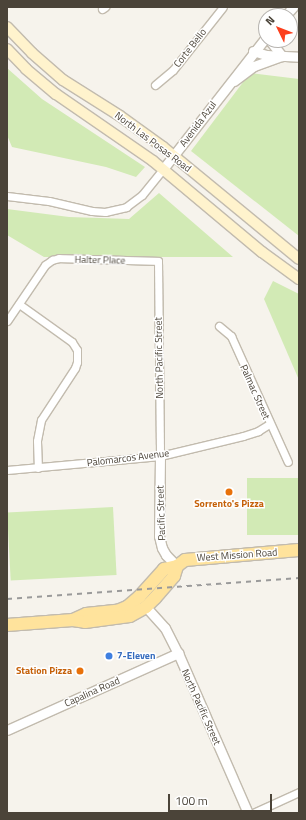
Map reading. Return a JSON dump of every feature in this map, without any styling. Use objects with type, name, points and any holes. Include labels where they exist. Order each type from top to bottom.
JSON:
[{"type":"main road","name":"North Las Posas Road","points":[[7,27],[32,53],[63,80],[120,116],[174,156],[299,259]]},
{"type":"main road","name":"North Las Posas Road","points":[[7,49],[56,94],[163,169],[262,252],[299,279]]},
{"type":"main road","name":"West Mission Road","points":[[73,620],[86,614],[117,611],[127,607],[139,598],[164,569],[177,566],[185,560],[197,557],[299,550]]},
{"type":"main road","name":"West Mission Road","points":[[7,625],[73,620],[85,622],[123,618],[137,613],[146,607],[174,576],[177,566]]},
{"type":"street","name":"Corte Bello","points":[[155,85],[173,70],[223,7]]},
{"type":"street","name":"Avenida Azul","points":[[7,196],[49,201],[92,211],[105,212],[126,207],[142,195],[174,156],[258,46]]},
{"type":"street","points":[[276,48],[282,56]]},
{"type":"street","points":[[253,51],[266,55],[299,57]]},
{"type":"street","points":[[226,87],[254,66],[282,56]]},
{"type":"street","name":"Halter Place","points":[[19,304],[45,264],[59,258],[158,261]]},
{"type":"street","name":"North Pacific Street","points":[[158,261],[160,456]]},
{"type":"street","points":[[7,321],[19,304],[72,342],[77,350],[77,362],[75,368],[40,420],[37,441],[38,468]]},
{"type":"street","name":"Palmac Street","points":[[219,326],[231,336],[269,424],[288,462]]},
{"type":"street","name":"Palomarcos Avenue","points":[[7,470],[160,456],[243,436],[258,431],[269,424]]},
{"type":"street","name":"Pacific Street","points":[[160,456],[160,536],[162,548],[166,555],[177,566]]},
{"type":"street","name":"North Pacific Street","points":[[146,607],[165,628],[178,653],[248,813]]},
{"type":"street","name":"Capalina Road","points":[[7,730],[178,653]]},
{"type":"street","points":[[254,813],[299,792]]},
{"type":"green space","points":[[7,68],[42,99],[145,167],[136,177],[106,167],[12,147],[7,135]]},
{"type":"green space","points":[[250,73],[299,79],[299,236],[191,151]]},
{"type":"green space","points":[[159,193],[233,257],[44,257],[7,235],[7,209],[69,217],[129,219]]},
{"type":"green space","points":[[273,281],[299,294],[299,380],[264,299]]},
{"type":"green space","points":[[247,478],[299,478],[299,535],[247,535]]},
{"type":"green space","points":[[113,507],[117,575],[11,580],[7,513]]},
{"type":"railway","points":[[7,599],[299,578]]},
{"type":"place","name":"Sorrento's Pizza","points":[[229,492]]},
{"type":"place","name":"7-Eleven","points":[[109,656]]},
{"type":"place","name":"Station Pizza","points":[[80,671]]}]
